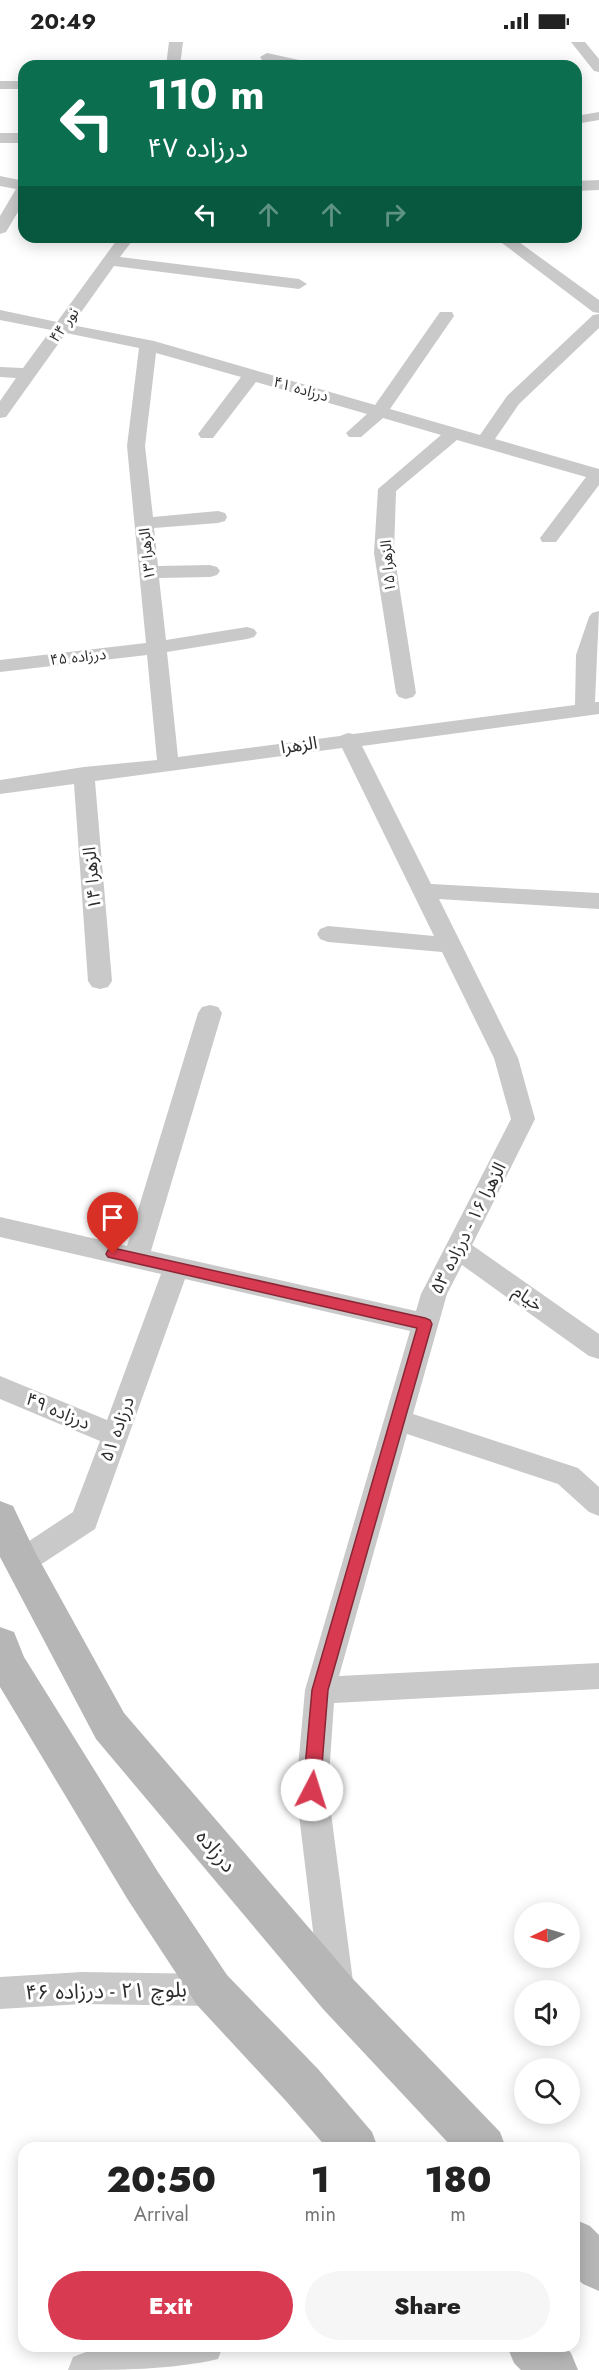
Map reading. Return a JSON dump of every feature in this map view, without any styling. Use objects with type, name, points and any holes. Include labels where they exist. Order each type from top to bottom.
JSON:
[{"type":"main road","name":"درزاده","points":[[0,1517],[21,1562],[110,1726],[338,1994],[478,2142]]},
{"type":"main road","points":[[3,1658],[143,1886],[212,1990],[302,2085],[351,2142]]},
{"type":"main road","points":[[537,2352],[554,2370]]},
{"type":"street","points":[[174,60],[176,42]]},
{"type":"street","points":[[266,60],[278,42]]},
{"type":"street","points":[[578,42],[599,68]]},
{"type":"street","points":[[0,85],[18,85]]},
{"type":"street","points":[[582,119],[599,116]]},
{"type":"street","points":[[0,138],[18,138]]},
{"type":"street","points":[[0,181],[18,186]]},
{"type":"street","points":[[582,186],[599,185]]},
{"type":"street","points":[[0,229],[18,198]]},
{"type":"street","name":"نور ۴۴","points":[[0,413],[123,243]]},
{"type":"street","points":[[510,243],[599,308]]},
{"type":"street","points":[[110,261],[299,284]]},
{"type":"street","name":"درزاده ۴۱","points":[[0,315],[148,345],[598,475]]},
{"type":"street","points":[[355,433],[379,412],[447,316]]},
{"type":"street","points":[[484,442],[513,400],[599,319]]},
{"type":"street","name":"الزهرا ۱۳","points":[[148,345],[136,446],[168,763]]},
{"type":"street","points":[[0,372],[28,374]]},
{"type":"street","points":[[207,434],[252,375]]},
{"type":"street","name":"الزهرا ۱۵","points":[[406,693],[384,553],[387,489],[454,433]]},
{"type":"street","points":[[549,538],[598,475]]},
{"type":"street","points":[[144,524],[218,517]]},
{"type":"street","points":[[149,572],[210,571]]},
{"type":"street","points":[[592,708],[586,655],[599,617]]},
{"type":"street","name":"درزاده ۴۵","points":[[0,666],[156,648],[247,633]]},
{"type":"street","name":"الزهرا","points":[[0,787],[592,708]]},
{"type":"street","name":"الزهرا ۱۶ - درزاده ۵۳","points":[[338,1994],[312,1790],[320,1690],[434,1294],[523,1119],[506,1058],[348,739]]},
{"type":"street","name":"الزهرا ۱۴","points":[[84,774],[100,981]]},
{"type":"street","points":[[424,891],[599,901]]},
{"type":"street","points":[[328,934],[450,945]]},
{"type":"street","points":[[136,1259],[210,1013]]},
{"type":"street","points":[[0,1227],[425,1324]]},
{"type":"street","name":"خیام","points":[[457,1248],[599,1348]]},
{"type":"street","name":"درزاده ۵۱","points":[[21,1562],[85,1520],[176,1267]]},
{"type":"street","name":"درزاده ۴۹","points":[[0,1387],[115,1435]]},
{"type":"street","points":[[398,1420],[568,1476],[599,1504]]},
{"type":"street","points":[[320,1690],[599,1676]]},
{"type":"street","name":"بلوچ ۲۱ - درزاده ۴۶","points":[[0,1993],[82,1989],[212,1990]]},
{"type":"street","points":[[86,2370],[175,2352]]},
{"type":"street","points":[[514,2352],[524,2370]]},
{"type":"route","points":[[113,1254],[425,1324],[320,1690],[312,1790]]}]
